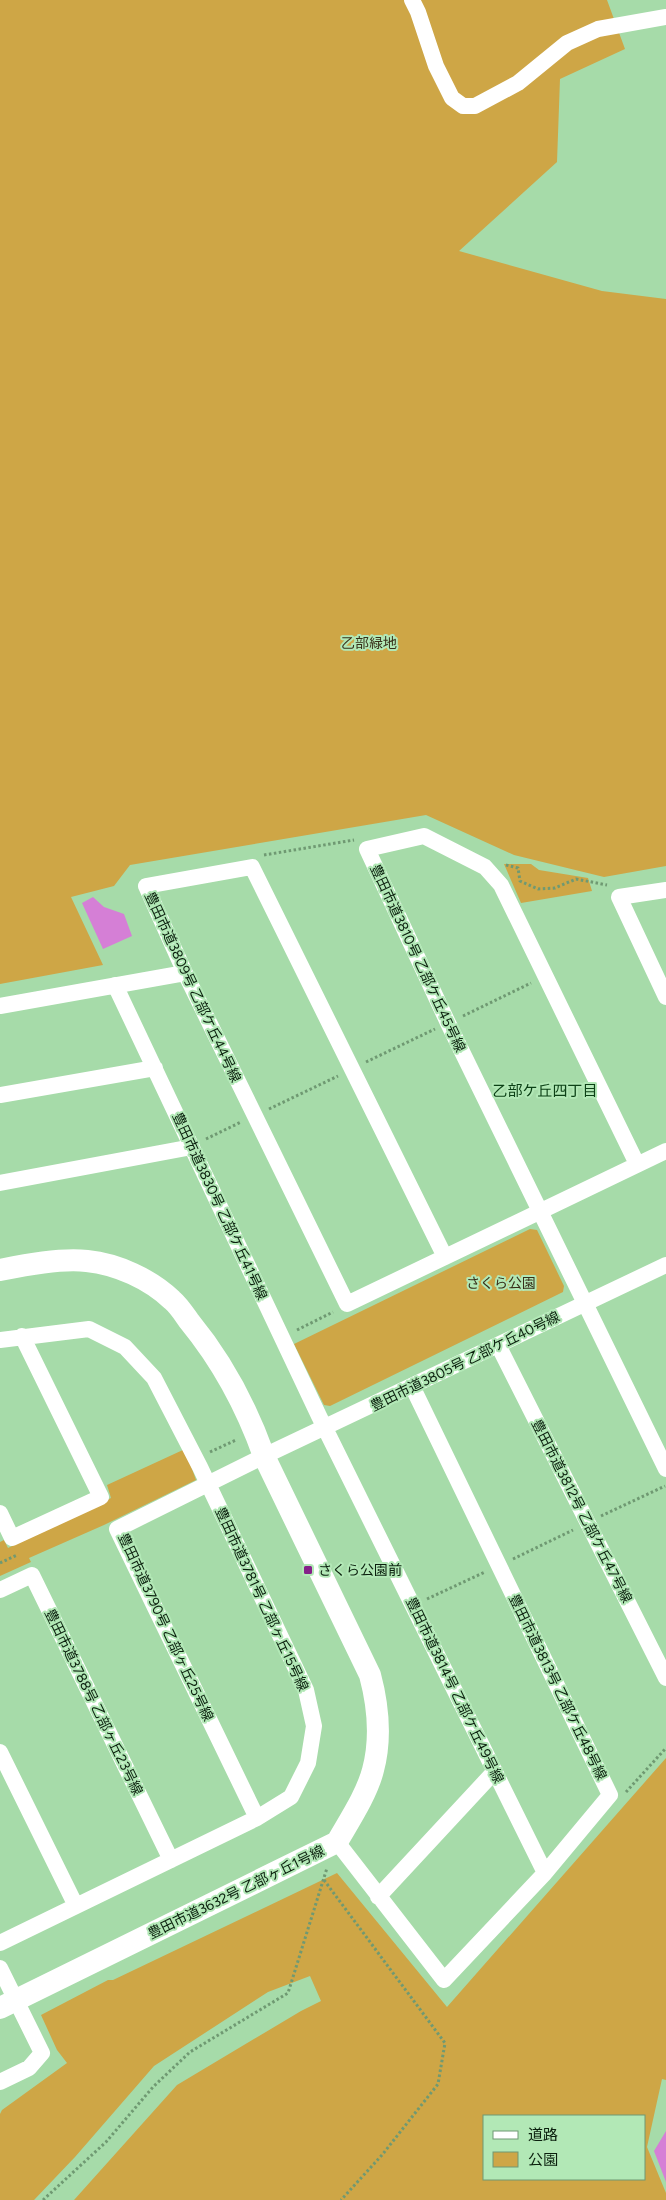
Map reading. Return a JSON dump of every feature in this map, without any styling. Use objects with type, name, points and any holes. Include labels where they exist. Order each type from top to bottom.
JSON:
[{"type":"street","points":[[412,0],[418,12],[436,66],[452,98],[463,106],[475,106],[518,83],[567,43],[598,29],[666,17]]},
{"type":"street","name":"豊田市道3810号 乙部ケ丘45号線","points":[[585,1304],[448,1023],[367,849],[424,836],[485,867],[501,885],[637,1164]]},
{"type":"street","name":"豊田市道3809号 乙部ケ丘44号線","points":[[347,1304],[185,973],[146,886],[252,867],[445,1257]]},
{"type":"street","points":[[666,890],[619,897],[666,996]]},
{"type":"street","points":[[0,1006],[185,973]]},
{"type":"street","name":"豊田市道3830号 乙部ケ丘41号線","points":[[115,985],[155,1068],[199,1143],[282,1337],[325,1427]]},
{"type":"street","points":[[0,1095],[155,1068]]},
{"type":"street","points":[[0,1183],[199,1143]]},
{"type":"street","points":[[347,1304],[666,1150]]},
{"type":"street","name":"豊田市道3632号 乙部ヶ丘1号線","points":[[0,1270],[35,1264],[87,1261],[129,1272],[152,1284],[173,1300],[212,1349],[255,1443],[370,1675],[376,1699],[378,1724],[373,1770],[355,1811],[333,1852],[8,2004]]},
{"type":"street","name":"豊田市道3805号 乙部ケ丘40号線","points":[[255,1443],[325,1427],[666,1265]]},
{"type":"street","points":[[585,1304],[666,1469]]},
{"type":"street","name":"豊田市道3781号 乙部ヶ丘15号線","points":[[0,1340],[89,1329],[125,1346],[154,1378],[196,1459],[306,1690],[314,1726],[308,1763],[291,1797],[257,1818],[0,1943]]},
{"type":"street","points":[[0,1513],[12,1538],[101,1497],[22,1336]]},
{"type":"street","name":"豊田市道3812号 乙部ケ丘47号線","points":[[498,1345],[666,1678]]},
{"type":"street","name":"豊田市道3813号 乙部ケ丘48号線","points":[[333,1852],[378,1897],[444,1980],[545,1873],[610,1795],[412,1386]]},
{"type":"street","name":"豊田市道3814号 乙部ケ丘49号線","points":[[325,1427],[545,1873]]},
{"type":"street","name":"豊田市道3790号 乙部ヶ丘25号線","points":[[255,1443],[208,1484],[118,1529],[257,1818]]},
{"type":"street","name":"豊田市道3788号 乙部ヶ丘23号線","points":[[0,1590],[32,1575],[171,1860]]},
{"type":"street","points":[[0,1752],[76,1906]]},
{"type":"street","points":[[378,1897],[495,1771]]},
{"type":"street","points":[[0,1968],[8,2004],[42,2053],[29,2068],[0,2082]]},
{"type":"path","points":[[263,855],[359,839]]},
{"type":"path","points":[[504,864],[518,868],[520,881],[538,889],[555,888],[576,879],[607,885]]},
{"type":"path","points":[[199,1143],[546,976]]},
{"type":"path","points":[[282,1337],[347,1304]]},
{"type":"path","points":[[196,1459],[255,1443]]},
{"type":"path","points":[[413,1605],[666,1486]]},
{"type":"path","points":[[621,1798],[666,1748]]},
{"type":"path","points":[[43,2200],[106,2142],[153,2087],[190,2052],[288,1993],[333,1852]]},
{"type":"path","points":[[324,1880],[445,2043],[438,2084],[382,2156],[341,2200]]},
{"type":"green space","name":"乙部緑地","points":[[0,0],[607,0],[625,49],[560,79],[557,162],[459,251],[602,291],[666,299],[666,866],[604,877],[514,855],[426,815],[130,865],[114,886],[71,897],[103,965],[0,984]]},
{"type":"green space","points":[[504,864],[531,864],[539,870],[588,878],[592,891],[521,903]]},
{"type":"green space","name":"さくら公園","points":[[530,1229],[537,1230],[564,1286],[563,1292],[330,1406],[324,1405],[294,1344]]},
{"type":"green space","points":[[185,1449],[196,1480],[104,1525],[29,1558],[31,1562],[0,1576],[0,1542],[4,1540],[8,1548],[111,1498],[107,1485]]},
{"type":"green space","points":[[666,1758],[666,2080],[662,2079],[647,2147],[666,2193],[666,2200],[74,2200],[177,2085],[321,2001],[310,1976],[268,1992],[154,2066],[75,2157],[34,2200],[0,2200],[0,2114],[2,2110],[67,2063],[57,2050],[41,2015],[108,1980],[113,1980],[337,1873],[447,2007]]},
{"type":"shaded area","points":[[93,897],[104,907],[124,914],[132,936],[103,949],[82,903]]},
{"type":"shaded area","points":[[666,2131],[666,2182],[654,2151]]},
{"type":"place","name":"さくら公園前","points":[[308,1570]]},
{"type":"district","name":"乙部ケ丘四丁目","points":[[545,1091]]}]
